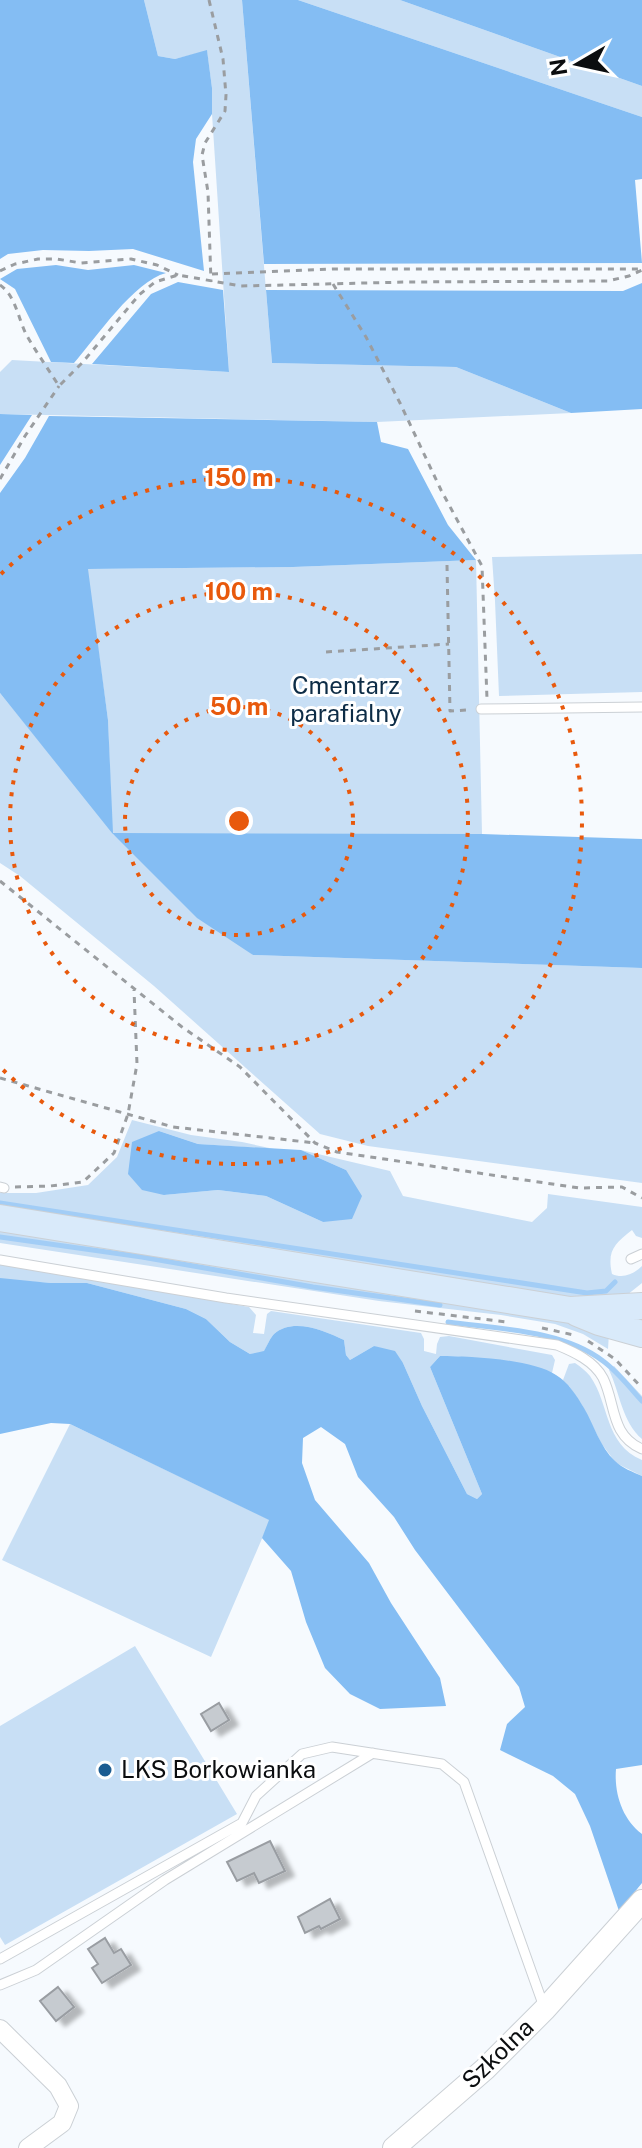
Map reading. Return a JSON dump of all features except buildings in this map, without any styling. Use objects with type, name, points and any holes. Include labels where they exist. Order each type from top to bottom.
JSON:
[{"type":"main road","points":[[0,1218],[570,1310],[642,1306]]},
{"type":"main road","points":[[570,1310],[642,1334]]},
{"type":"street","name":"Szkolna","points":[[394,2148],[485,2069],[545,2009],[642,1901]]},
{"type":"street","points":[[0,2029],[58,2086],[69,2106],[62,2123],[28,2148]]},
{"type":"lane","points":[[484,709],[642,707]]},
{"type":"lane","points":[[631,1259],[642,1254]]},
{"type":"lane","points":[[0,1260],[252,1302],[557,1345],[594,1366],[602,1377],[613,1416],[624,1435],[642,1449]]},
{"type":"lane","points":[[0,1959],[242,1823],[256,1796],[302,1754],[332,1747],[442,1764],[464,1782],[545,2009]]},
{"type":"lane","points":[[0,1985],[36,1970],[165,1880],[373,1753]]},
{"type":"path","points":[[209,0],[223,59],[226,95],[225,111],[205,143],[202,155],[208,192],[211,282]]},
{"type":"path","points":[[0,271],[38,259],[81,263],[131,259],[157,265],[178,275],[241,286],[608,281],[642,270]]},
{"type":"path","points":[[212,274],[332,269],[642,270]]},
{"type":"path","points":[[0,479],[59,386],[139,295],[155,282],[178,275]]},
{"type":"path","points":[[333,284],[366,337],[482,566],[484,709],[450,711],[447,565]]},
{"type":"path","points":[[0,285],[13,300],[25,333],[59,386]]},
{"type":"path","points":[[326,652],[449,644]]},
{"type":"path","points":[[0,881],[182,1027],[240,1067],[315,1143]]},
{"type":"path","points":[[2,1188],[83,1182],[114,1153],[128,1114],[137,1064],[134,988]]},
{"type":"path","points":[[0,1078],[173,1127],[315,1143],[337,1152],[579,1188],[622,1187],[642,1198]]},
{"type":"green space","points":[[144,0],[242,0],[272,363],[456,367],[571,413],[377,422],[0,414],[0,372],[12,360],[229,372],[212,88],[207,51],[175,59],[158,56]]},
{"type":"green space","points":[[298,0],[400,0],[642,86],[642,117]]},
{"type":"green space","points":[[642,554],[642,692],[499,696],[492,557]]},
{"type":"green space","name":"Cmentarz parafialny","points":[[476,560],[482,834],[113,834],[253,955],[642,968],[642,1183],[368,1146],[320,1134],[154,986],[0,863],[0,693],[112,831],[108,720],[87,569],[293,567]]},
{"type":"green space","points":[[132,1120],[191,1135],[274,1149],[198,1144],[159,1131],[164,1195],[218,1190],[266,1196],[323,1222],[346,1170],[301,1150],[390,1171],[403,1196],[532,1222],[547,1208],[548,1194],[642,1207],[642,1238],[632,1230],[616,1244],[610,1259],[612,1274],[620,1276],[628,1275],[642,1266],[642,1283],[627,1295],[597,1299],[561,1296],[0,1209],[0,1193],[36,1193],[88,1185],[117,1157]]},
{"type":"green space","points":[[0,1231],[539,1314],[609,1333],[608,1349],[583,1334],[555,1324],[379,1301],[0,1243]]},
{"type":"green space","points":[[0,1264],[249,1307],[256,1315],[253,1333],[264,1334],[267,1314],[271,1311],[421,1333],[424,1351],[436,1354],[440,1337],[449,1336],[552,1355],[555,1360],[552,1373],[563,1380],[569,1364],[575,1363],[590,1376],[614,1434],[630,1453],[642,1460],[642,1476],[616,1463],[569,1386],[458,1356],[440,1356],[430,1367],[482,1494],[477,1499],[467,1494],[403,1363],[374,1346],[350,1360],[344,1340],[309,1327],[290,1326],[274,1334],[264,1352],[250,1354],[230,1342],[206,1319],[186,1309],[87,1283],[3,1280],[0,1278]]},
{"type":"green space","points":[[614,1366],[642,1396],[642,1439],[622,1407],[609,1370]]},
{"type":"green space","points":[[70,1424],[270,1520],[211,1657],[2,1560]]},
{"type":"green space","name":"LKS Borkowianka","points":[[135,1646],[237,1814],[5,1945],[0,1937],[0,1726]]},
{"type":"shaded area","points":[[0,0],[144,0],[158,56],[175,59],[207,50],[212,114],[196,139],[193,162],[204,271],[133,249],[43,250],[8,254],[0,259]]},
{"type":"shaded area","points":[[242,0],[298,0],[642,117],[642,179],[635,180],[642,263],[264,264]]},
{"type":"shaded area","points":[[400,0],[642,0],[642,86]]},
{"type":"shaded area","points":[[56,265],[88,270],[134,265],[166,273],[154,278],[129,298],[74,363],[51,362],[15,289],[0,279],[17,269]]},
{"type":"shaded area","points":[[178,282],[223,290],[229,372],[92,364],[151,294]]},
{"type":"shaded area","points":[[642,283],[642,409],[571,413],[456,367],[272,363],[266,290],[623,291]]},
{"type":"shaded area","points":[[0,414],[32,415],[0,465]]},
{"type":"shaded area","points":[[49,416],[377,422],[381,442],[408,449],[448,525],[476,560],[293,567],[88,569],[108,720],[113,833],[482,834],[642,839],[642,968],[253,955],[197,918],[112,833],[0,693],[0,493]]},
{"type":"shaded area","points":[[159,1131],[198,1144],[301,1150],[346,1170],[362,1196],[352,1219],[323,1222],[266,1196],[218,1190],[164,1195],[142,1190],[128,1174],[132,1142]]},
{"type":"shaded area","points":[[0,1278],[87,1283],[186,1309],[206,1319],[230,1342],[250,1354],[264,1351],[273,1336],[290,1326],[319,1330],[344,1340],[350,1360],[374,1346],[395,1351],[467,1494],[477,1499],[482,1494],[430,1367],[440,1356],[500,1360],[532,1365],[564,1381],[581,1403],[610,1455],[621,1466],[642,1476],[642,1765],[616,1769],[616,1778],[624,1813],[642,1834],[642,1883],[619,1911],[590,1826],[575,1794],[553,1776],[500,1750],[507,1724],[525,1707],[519,1687],[415,1550],[394,1517],[358,1477],[345,1444],[321,1427],[303,1438],[302,1463],[315,1500],[369,1563],[440,1678],[446,1706],[380,1709],[350,1694],[325,1668],[306,1622],[291,1571],[262,1538],[269,1520],[70,1424],[51,1423],[0,1434]]},
{"type":"waterway","points":[[0,1203],[587,1293],[606,1291],[615,1282]]},
{"type":"waterway","points":[[0,1237],[440,1305]]},
{"type":"waterway","points":[[448,1322],[529,1332],[569,1343],[608,1365],[642,1401]]},
{"type":"place","name":"LKS Borkowianka","points":[[105,1770]]}]
